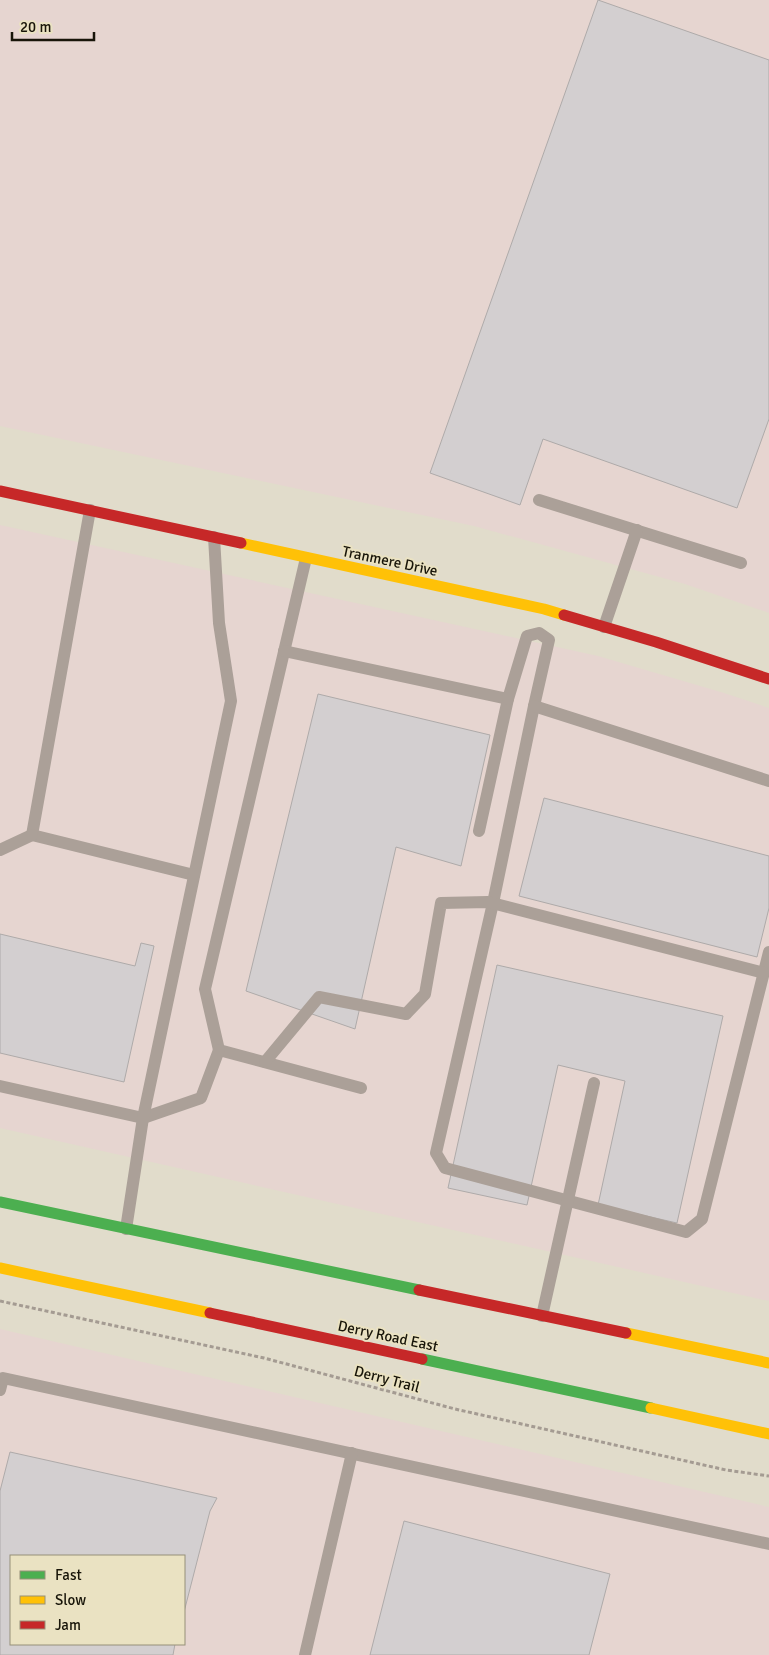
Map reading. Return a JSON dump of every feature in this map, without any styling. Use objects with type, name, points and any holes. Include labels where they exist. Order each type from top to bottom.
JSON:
[{"type":"main road","name":"Tranmere Drive","points":[[0,490],[544,610],[656,642],[769,679]]},
{"type":"main road","points":[[0,1202],[769,1363]]},
{"type":"main road","name":"Derry Road East","points":[[0,1268],[769,1434]]},
{"type":"lane","points":[[539,500],[741,563]]},
{"type":"lane","points":[[32,835],[90,510]]},
{"type":"lane","points":[[604,627],[637,530]]},
{"type":"lane","points":[[126,1228],[143,1118],[231,701],[220,623],[214,537]]},
{"type":"lane","points":[[0,1086],[143,1118],[201,1098],[219,1050],[205,989],[306,558]]},
{"type":"lane","points":[[539,633],[544,610]]},
{"type":"lane","points":[[479,831],[508,699],[527,636],[539,633],[549,640],[493,903],[436,1153],[445,1168],[686,1232],[702,1219],[769,952]]},
{"type":"lane","points":[[284,651],[508,699]]},
{"type":"lane","points":[[534,706],[769,782]]},
{"type":"lane","points":[[0,850],[32,835],[194,875]]},
{"type":"lane","points":[[264,1062],[319,997],[406,1014],[425,994],[441,903],[493,903],[764,973]]},
{"type":"lane","points":[[219,1050],[361,1088]]},
{"type":"lane","points":[[542,1316],[594,1083]]},
{"type":"lane","points":[[0,1390],[3,1378],[769,1544]]},
{"type":"lane","points":[[305,1655],[352,1453]]},
{"type":"path","name":"Derry Trail","points":[[0,1301],[264,1358],[455,1409],[726,1470],[769,1476]]},
{"type":"shaded area","points":[[0,0],[769,0],[769,613],[685,584],[474,526],[0,426]]},
{"type":"shaded area","points":[[0,525],[598,656],[769,708],[769,1301],[0,1128]]},
{"type":"shaded area","points":[[0,1329],[769,1507],[769,1655],[0,1655]]},
{"type":"building","points":[[598,0],[769,60],[769,419],[737,508],[543,439],[520,505],[430,473]]},
{"type":"building","points":[[318,694],[490,735],[461,866],[396,847],[355,1029],[246,991]]},
{"type":"building","points":[[544,798],[769,856],[769,908],[757,957],[519,896]]},
{"type":"building","points":[[0,934],[135,966],[141,943],[154,946],[124,1082],[0,1053]]},
{"type":"building","points":[[497,965],[723,1016],[677,1223],[598,1205],[625,1081],[558,1065],[527,1205],[448,1188]]},
{"type":"building","points":[[10,1452],[217,1498],[210,1511],[185,1608],[185,1555],[10,1555],[10,1645],[175,1645],[173,1655],[0,1655],[0,1491]]},
{"type":"building","points":[[404,1521],[610,1574],[589,1655],[370,1655]]},
{"type":"traffic: fast","points":[[0,1202],[419,1290]]},
{"type":"traffic: fast","points":[[422,1359],[651,1408]]},
{"type":"traffic: slow","points":[[241,543],[544,609],[564,615]]},
{"type":"traffic: slow","points":[[0,1268],[210,1313]]},
{"type":"traffic: slow","points":[[626,1333],[769,1363]]},
{"type":"traffic: slow","points":[[651,1408],[769,1434]]},
{"type":"traffic: jam","points":[[0,491],[241,543]]},
{"type":"traffic: jam","points":[[564,615],[656,642],[769,679]]},
{"type":"traffic: jam","points":[[419,1290],[626,1333]]},
{"type":"traffic: jam","points":[[210,1313],[422,1359]]}]
